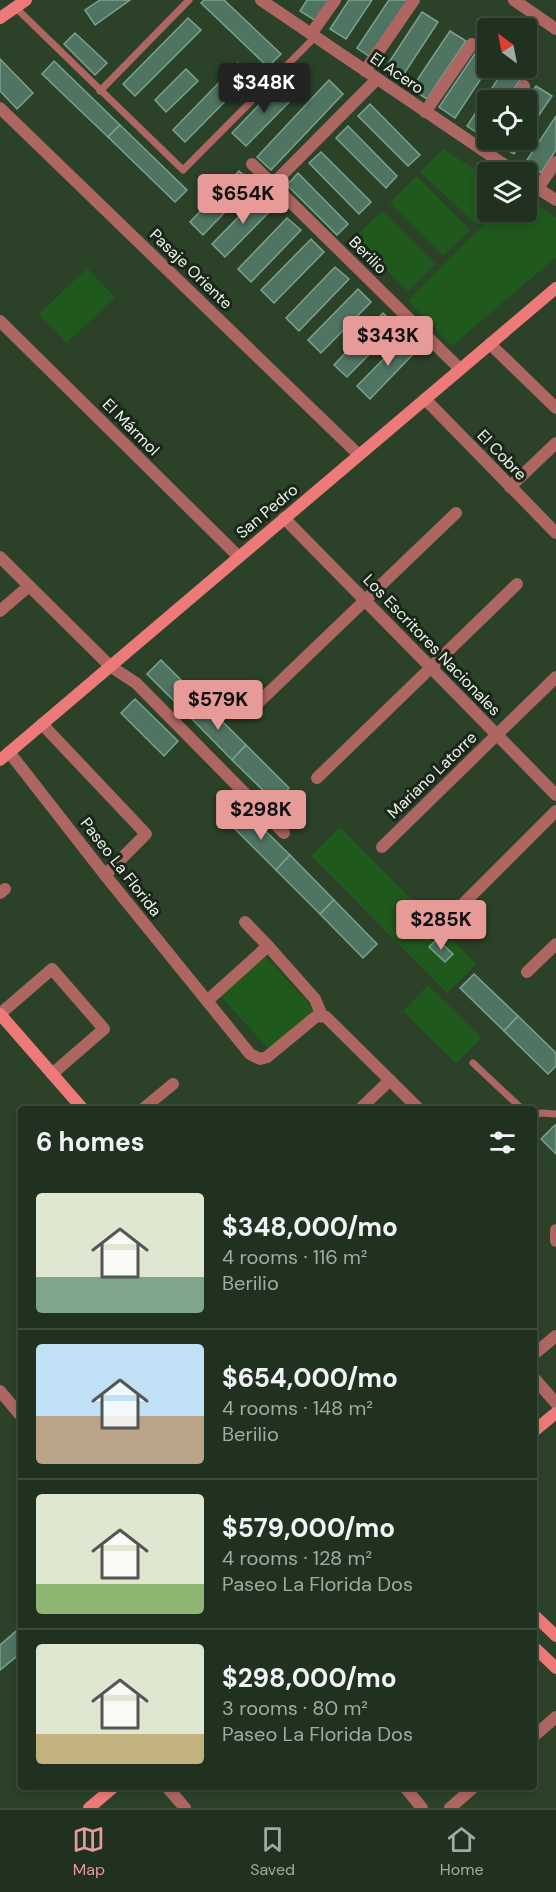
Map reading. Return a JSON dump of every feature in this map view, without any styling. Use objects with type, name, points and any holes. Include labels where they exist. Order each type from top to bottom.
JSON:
[{"type":"street","name":"El Acero","points":[[261,0],[477,147]]},
{"type":"street","points":[[313,35],[335,0]]},
{"type":"street","points":[[365,71],[414,0]]},
{"type":"street","points":[[514,0],[556,29]]},
{"type":"street","points":[[0,18],[20,4]]},
{"type":"street","points":[[425,112],[472,44]]},
{"type":"street","points":[[273,184],[377,79]]},
{"type":"street","points":[[521,90],[524,86]]},
{"type":"street","name":"Pasaje Oriente","points":[[0,108],[359,455]]},
{"type":"street","name":"El Acero","points":[[482,150],[500,162]]},
{"type":"street","points":[[556,162],[538,188],[556,201]]},
{"type":"street","name":"Berilio","points":[[252,164],[460,369]]},
{"type":"street","name":"San Pedro","points":[[5,756],[556,288]]},
{"type":"street","name":"El Mármol","points":[[0,321],[239,557]]},
{"type":"street","points":[[490,344],[556,408]]},
{"type":"street","name":"El Cobre","points":[[425,399],[556,533]]},
{"type":"street","points":[[510,487],[556,443]]},
{"type":"street","points":[[258,703],[456,513]]},
{"type":"street","name":"Los Escritores Nacionales","points":[[285,518],[556,795]]},
{"type":"street","points":[[0,557],[110,666],[136,683],[284,833]]},
{"type":"street","points":[[317,778],[517,584]]},
{"type":"street","points":[[0,611],[29,586]]},
{"type":"street","name":"Mariano Latorre","points":[[382,847],[556,677]]},
{"type":"street","points":[[42,724],[146,834],[105,875]]},
{"type":"street","name":"Paseo La Florida","points":[[5,756],[250,1054],[260,1059],[270,1055],[313,1019],[322,1016]]},
{"type":"street","points":[[450,917],[556,812]]},
{"type":"street","points":[[245,922],[315,999],[322,1016],[330,1019],[416,1106]]},
{"type":"street","points":[[527,972],[556,944]]},
{"type":"street","points":[[207,1001],[268,946]]},
{"type":"street","points":[[52,1074],[105,1029],[52,969],[0,1014],[52,1074],[80,1106]]},
{"type":"street","points":[[363,1106],[390,1080]]},
{"type":"street","points":[[146,1106],[173,1084]]},
{"type":"street","points":[[556,1230],[556,1241]]},
{"type":"street","points":[[537,1352],[556,1336]]},
{"type":"street","points":[[537,1381],[556,1403]]},
{"type":"street","points":[[0,1391],[18,1412]]},
{"type":"street","points":[[537,1429],[556,1413]]},
{"type":"street","points":[[537,1618],[556,1636]]},
{"type":"street","points":[[537,1650],[556,1668]]},
{"type":"street","points":[[537,1733],[556,1717]]},
{"type":"street","points":[[89,1808],[110,1790]]},
{"type":"street","points":[[169,1790],[185,1808]]},
{"type":"street","points":[[407,1790],[422,1808]]},
{"type":"street","points":[[450,1808],[470,1790]]},
{"type":"lane","points":[[100,91],[189,0]]},
{"type":"lane","points":[[20,4],[100,91],[180,169],[184,170],[313,35]]},
{"type":"lane","points":[[473,1063],[519,1106]]},
{"type":"lane","points":[[537,1114],[556,1114]]},
{"type":"green space","points":[[443,149],[477,171],[477,222],[480,222],[477,225],[420,172]]},
{"type":"green space","points":[[417,176],[470,230],[443,256],[390,203]]},
{"type":"green space","points":[[537,205],[556,218],[556,257],[452,346],[408,301],[486,222],[537,222]]},
{"type":"green space","points":[[382,211],[435,264],[408,291],[355,238]]},
{"type":"green space","points":[[87,268],[115,297],[67,343],[39,314]]},
{"type":"green space","points":[[340,827],[476,964],[447,993],[311,856]]},
{"type":"green space","points":[[264,955],[315,1010],[271,1051],[220,996]]},
{"type":"green space","points":[[428,985],[481,1038],[456,1063],[403,1011]]},
{"type":"building","points":[[100,0],[130,0],[95,25],[85,10]]},
{"type":"building","points":[[204,0],[224,0],[281,54],[268,67],[201,3]]},
{"type":"building","points":[[307,0],[330,0],[316,21],[300,11]]},
{"type":"building","points":[[349,0],[372,0],[346,39],[330,29]]},
{"type":"building","points":[[389,0],[411,0],[373,59],[357,48]]},
{"type":"building","points":[[422,12],[438,22],[400,80],[384,70]]},
{"type":"building","points":[[188,18],[201,30],[135,96],[123,84]]},
{"type":"building","points":[[450,31],[466,41],[427,99],[411,89]]},
{"type":"building","points":[[75,33],[107,63],[95,75],[64,44]]},
{"type":"building","points":[[477,50],[477,78],[481,78],[455,118],[439,107]]},
{"type":"building","points":[[0,59],[33,93],[17,109],[0,91]]},
{"type":"building","points":[[54,61],[120,125],[108,137],[42,74]]},
{"type":"building","points":[[238,63],[250,76],[185,142],[173,130]]},
{"type":"building","points":[[186,69],[198,81],[166,112],[155,100]]},
{"type":"building","points":[[498,78],[521,79],[513,90],[491,90]]},
{"type":"building","points":[[329,80],[343,94],[271,170],[257,157]]},
{"type":"building","points":[[281,82],[295,96],[246,146],[232,133]]},
{"type":"building","points":[[536,86],[552,96],[537,118],[537,90],[533,90]]},
{"type":"building","points":[[370,104],[420,155],[408,166],[358,116]]},
{"type":"building","points":[[477,111],[477,133],[467,126]]},
{"type":"building","points":[[556,116],[556,150],[541,173],[537,170],[537,162],[526,162],[534,150],[537,150],[537,145]]},
{"type":"building","points":[[120,125],[187,190],[175,202],[108,137]]},
{"type":"building","points":[[348,126],[397,176],[386,188],[336,138]]},
{"type":"building","points":[[321,152],[371,202],[359,214],[309,163]]},
{"type":"building","points":[[239,171],[253,183],[203,235],[190,222]]},
{"type":"building","points":[[298,173],[348,224],[337,235],[287,185]]},
{"type":"building","points":[[262,193],[275,206],[225,257],[212,244]]},
{"type":"building","points":[[287,218],[301,230],[251,282],[238,269]]},
{"type":"building","points":[[311,239],[324,252],[274,303],[261,290]]},
{"type":"building","points":[[335,267],[349,279],[299,331],[286,318]]},
{"type":"building","points":[[358,289],[371,302],[321,353],[308,340]]},
{"type":"building","points":[[383,313],[397,326],[347,377],[334,365]]},
{"type":"building","points":[[407,335],[420,347],[370,399],[357,386]]},
{"type":"building","points":[[161,660],[204,703],[190,717],[147,674]]},
{"type":"building","points":[[135,699],[178,741],[164,756],[121,713]]},
{"type":"building","points":[[204,703],[246,745],[232,760],[190,717]]},
{"type":"building","points":[[246,745],[289,788],[275,802],[232,760]]},
{"type":"building","points":[[246,812],[290,855],[276,870],[232,826]]},
{"type":"building","points":[[290,855],[334,900],[320,914],[276,870]]},
{"type":"building","points":[[334,900],[377,944],[363,958],[320,914]]},
{"type":"building","points":[[437,939],[453,954],[445,962],[429,947]]},
{"type":"building","points":[[474,974],[518,1016],[504,1031],[460,988]]},
{"type":"building","points":[[518,1016],[556,1053],[556,1066],[548,1074],[504,1031]]},
{"type":"building","points":[[556,1125],[556,1154],[541,1139]]},
{"type":"building","points":[[18,1630],[18,1655],[0,1670],[0,1645]]}]
